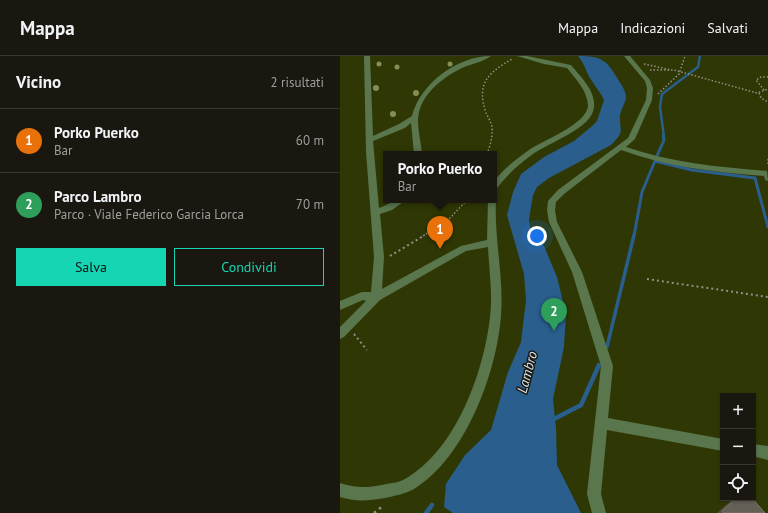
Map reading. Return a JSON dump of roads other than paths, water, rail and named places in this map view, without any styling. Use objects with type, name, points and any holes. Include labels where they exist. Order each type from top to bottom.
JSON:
[{"type":"street","points":[[367,56],[370,140],[378,262],[376,297]]},
{"type":"street","points":[[418,151],[415,117],[422,99],[439,80],[463,65],[488,56]]},
{"type":"street","points":[[517,56],[569,66]]},
{"type":"street","points":[[497,182],[532,151],[584,121],[590,113],[591,103],[587,94],[562,56]]},
{"type":"street","points":[[600,513],[594,494],[607,366],[578,272],[558,234],[551,210],[552,201],[561,192],[622,148],[631,139],[649,100],[648,81],[630,59]]},
{"type":"street","points":[[370,140],[402,126],[415,117]]},
{"type":"street","points":[[622,148],[643,156],[719,170],[767,176]]},
{"type":"street","points":[[374,212],[389,208],[397,203]]},
{"type":"street","points":[[340,490],[360,495],[407,485],[433,466],[454,438],[472,404],[487,364],[496,314],[494,260],[491,243],[492,203]]},
{"type":"street","points":[[344,330],[376,297],[464,248],[491,243]]},
{"type":"street","points":[[340,306],[362,296],[376,297]]},
{"type":"street","points":[[602,423],[720,444]]},
{"type":"street","points":[[756,451],[768,453]]},
{"type":"water","name":"Lambro","points":[[578,56],[598,58],[603,61],[611,68],[623,87],[626,98],[620,115],[621,131],[619,136],[611,145],[549,178],[537,187],[533,195],[529,220],[530,227],[544,246],[557,277],[566,314],[564,347],[553,399],[556,428],[557,465],[581,513],[453,513],[444,507],[446,484],[465,455],[491,430],[508,372],[521,342],[526,300],[524,274],[507,215],[513,192],[521,174],[544,157],[574,141],[597,121],[604,100]]},
{"type":"waterway","points":[[664,137],[660,107],[662,94],[698,67],[700,56]]},
{"type":"waterway","points":[[657,156],[664,140],[663,136]]},
{"type":"waterway","points":[[634,236],[642,192],[655,161],[692,170],[755,178],[768,227]]},
{"type":"waterway","points":[[607,347],[634,235]]},
{"type":"waterway","points":[[552,420],[581,405],[599,365]]},
{"type":"waterway","points":[[426,513],[432,505]]},
{"type":"place","name":"Porko Puerko","points":[[440,249]]},
{"type":"place","name":"Parco Lambro","points":[[554,331]]}]
